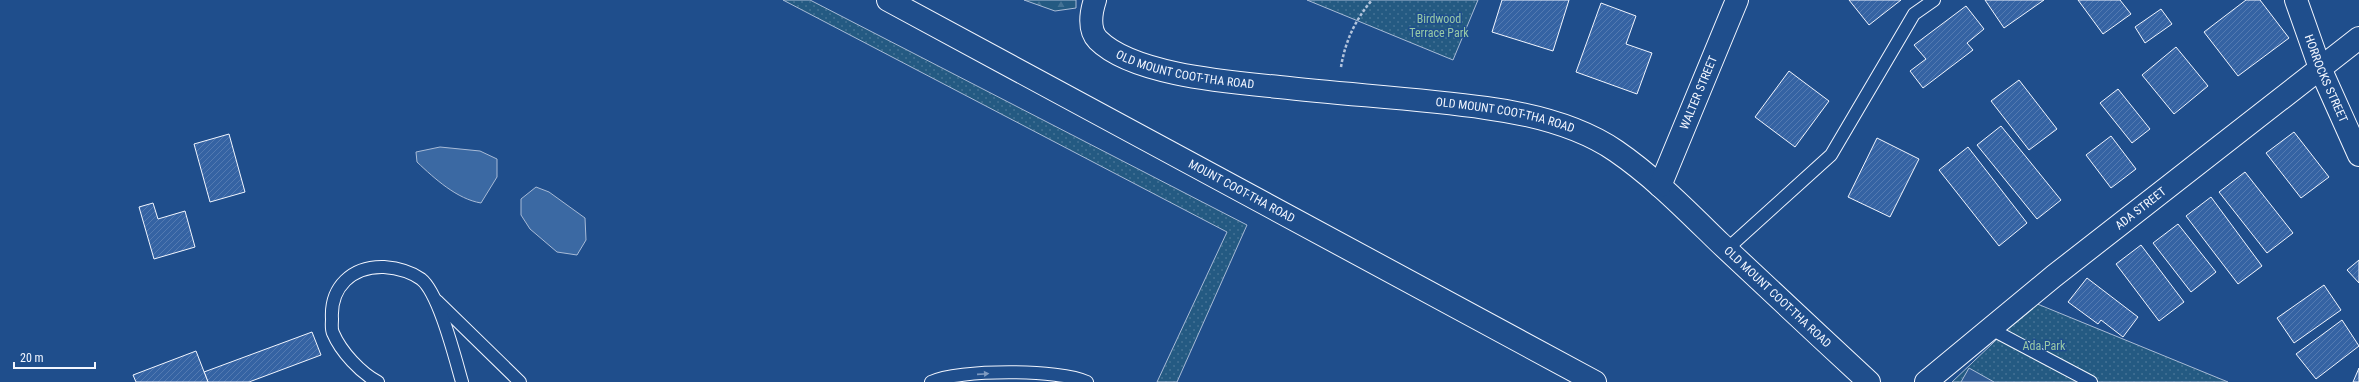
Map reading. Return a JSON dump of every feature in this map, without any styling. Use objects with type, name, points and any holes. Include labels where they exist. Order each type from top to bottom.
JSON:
[{"type":"street","name":"MOUNT COOT-THA ROAD","points":[[888,0],[1594,382]]},
{"type":"street","name":"OLD MOUNT COOT-THA ROAD","points":[[1095,0],[1091,12],[1092,26],[1096,38],[1130,60],[1187,75],[1336,93],[1486,108],[1554,121],[1616,150],[1660,186],[1869,382]]},
{"type":"street","name":"WALTER STREET","points":[[1660,186],[1737,0]]},
{"type":"street","name":"HORROCKS STREET","points":[[2296,0],[2320,68],[2359,155]]},
{"type":"street","name":"ADA STREET","points":[[1933,380],[1989,328],[2359,38]]},
{"type":"lane","points":[[1727,249],[1831,154],[1914,14],[1934,0]]},
{"type":"lane","points":[[378,382],[369,377],[349,356],[333,333],[331,306],[339,285],[353,273],[375,267],[398,268],[421,279],[435,299],[520,382]]},
{"type":"lane","points":[[435,299],[462,382]]},
{"type":"lane","points":[[1989,328],[2091,382]]},
{"type":"lane","points":[[931,382],[982,373],[1038,372],[1087,382]]},
{"type":"path","points":[[1336,93],[1345,44],[1363,11],[1372,0]]},
{"type":"green space","points":[[783,0],[810,0],[1247,225],[1177,382],[1157,382],[1227,232]]},
{"type":"green space","points":[[1024,0],[1076,0],[1076,8],[1055,11]]},
{"type":"green space","name":"Birdwood Terrace Park","points":[[1307,0],[1478,0],[1453,60]]},
{"type":"green space","name":"Ada Park","points":[[2035,303],[2228,382],[1952,382]]},
{"type":"shaded area","points":[[440,147],[480,151],[497,159],[497,177],[481,203],[472,201],[455,193],[417,162],[416,152]]},
{"type":"shaded area","points":[[536,187],[549,192],[585,218],[586,240],[577,255],[557,252],[530,229],[521,215],[521,199]]},
{"type":"shaded area","points":[[1969,368],[1994,382],[1961,382]]},
{"type":"building","points":[[1502,0],[1569,0],[1553,51],[1492,32]]},
{"type":"building","points":[[1849,0],[1901,0],[1869,25]]},
{"type":"building","points":[[1985,0],[2044,0],[2004,28]]},
{"type":"building","points":[[2078,0],[2120,0],[2131,14],[2103,34]]},
{"type":"building","points":[[2246,0],[2260,0],[2289,38],[2238,76],[2204,32]]},
{"type":"building","points":[[1601,3],[1636,16],[1626,44],[1652,53],[1637,94],[1576,72]]},
{"type":"building","points":[[1966,6],[1984,29],[1967,43],[1973,50],[1923,88],[1910,71],[1926,59],[1914,45]]},
{"type":"building","points":[[2161,9],[2172,24],[2145,43],[2135,27]]},
{"type":"building","points":[[2176,47],[2208,86],[2174,114],[2142,75]]},
{"type":"building","points":[[1789,71],[1829,101],[1795,147],[1755,117]]},
{"type":"building","points":[[2019,80],[2057,129],[2029,150],[1991,101]]},
{"type":"building","points":[[2118,89],[2150,129],[2132,143],[2100,103]]},
{"type":"building","points":[[2001,126],[2061,200],[2037,219],[1977,145]]},
{"type":"building","points":[[2294,132],[2329,177],[2301,198],[2266,153]]},
{"type":"building","points":[[229,134],[245,192],[210,202],[194,144]]},
{"type":"building","points":[[2111,136],[2136,169],[2111,188],[2086,155]]},
{"type":"building","points":[[1877,138],[1919,159],[1890,217],[1848,197]]},
{"type":"building","points":[[1968,147],[2027,223],[1999,246],[1939,170]]},
{"type":"building","points":[[2245,172],[2293,233],[2267,253],[2219,192]]},
{"type":"building","points":[[2211,197],[2262,266],[2238,284],[2186,216]]},
{"type":"building","points":[[153,203],[158,219],[185,211],[195,247],[154,259],[139,207]]},
{"type":"building","points":[[2178,224],[2216,272],[2191,292],[2153,243]]},
{"type":"building","points":[[2141,245],[2184,302],[2159,321],[2116,264]]},
{"type":"building","points":[[2359,260],[2359,283],[2347,270]]},
{"type":"building","points":[[2087,278],[2138,317],[2123,337],[2101,320],[2098,324],[2068,302]]},
{"type":"building","points":[[2324,285],[2341,310],[2294,343],[2277,318]]},
{"type":"building","points":[[2342,320],[2359,346],[2316,379],[2296,354]]},
{"type":"building","points":[[312,332],[321,355],[249,382],[208,382],[204,372]]},
{"type":"building","points":[[196,351],[208,382],[136,382],[133,375]]},
{"type":"building","points":[[2359,368],[2359,382],[2353,382]]}]
